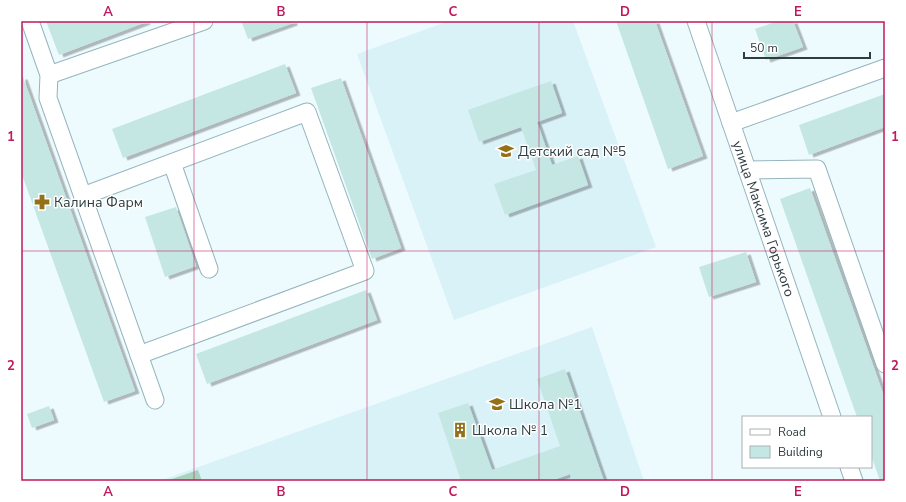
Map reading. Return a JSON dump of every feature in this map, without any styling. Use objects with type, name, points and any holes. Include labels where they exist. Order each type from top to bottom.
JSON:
[{"type":"street","points":[[30,21],[49,75],[48,98],[155,400]]},
{"type":"street","points":[[49,75],[204,21]]},
{"type":"street","name":"улица Максима Горького","points":[[696,21],[832,416]]},
{"type":"street","points":[[731,123],[885,68]]},
{"type":"street","points":[[83,196],[307,112],[364,271],[139,355]]},
{"type":"street","points":[[172,162],[209,269]]},
{"type":"street","points":[[747,170],[817,169],[885,364]]},
{"type":"street","points":[[849,468],[854,481]]},
{"type":"shaded area","name":"Детский сад №5","points":[[449,21],[573,21],[656,247],[454,320],[357,54]]},
{"type":"shaded area","name":"Школа №1","points":[[592,327],[644,481],[159,481]]},
{"type":"green space","points":[[198,470],[202,481],[166,481]]},
{"type":"building","points":[[46,21],[146,21],[146,22],[59,55]]},
{"type":"building","points":[[250,21],[293,21],[293,23],[248,39],[242,23]]},
{"type":"building","points":[[616,21],[655,21],[703,156],[668,169]]},
{"type":"building","points":[[778,21],[793,21],[803,47],[766,60],[755,29]]},
{"type":"building","points":[[285,64],[296,93],[123,158],[112,129]]},
{"type":"building","points":[[21,77],[23,77],[135,391],[104,402],[21,172]]},
{"type":"building","points":[[341,78],[401,248],[372,259],[311,88]]},
{"type":"building","points":[[551,81],[562,113],[537,122],[552,165],[578,156],[588,185],[505,215],[494,184],[536,170],[521,127],[479,142],[468,110]]},
{"type":"building","points":[[885,94],[885,127],[809,155],[799,125]]},
{"type":"building","points":[[810,188],[885,399],[885,481],[880,481],[872,458],[872,416],[857,416],[780,199]]},
{"type":"building","points":[[176,207],[196,266],[165,277],[145,217]]},
{"type":"building","points":[[746,252],[756,282],[709,297],[699,267]]},
{"type":"building","points":[[366,290],[377,320],[207,384],[196,354]]},
{"type":"building","name":"Школа № 1","points":[[565,369],[604,481],[572,481],[570,474],[551,481],[461,481],[438,413],[468,403],[492,470],[560,446],[537,379]]},
{"type":"building","points":[[49,406],[54,420],[32,428],[27,414]]},
{"type":"place","name":"Детский сад №5","points":[[506,151]]},
{"type":"place","name":"Калина Фарм","points":[[42,202]]},
{"type":"place","name":"Школа №1","points":[[497,404]]},
{"type":"place","name":"Школа № 1","points":[[460,430]]}]
